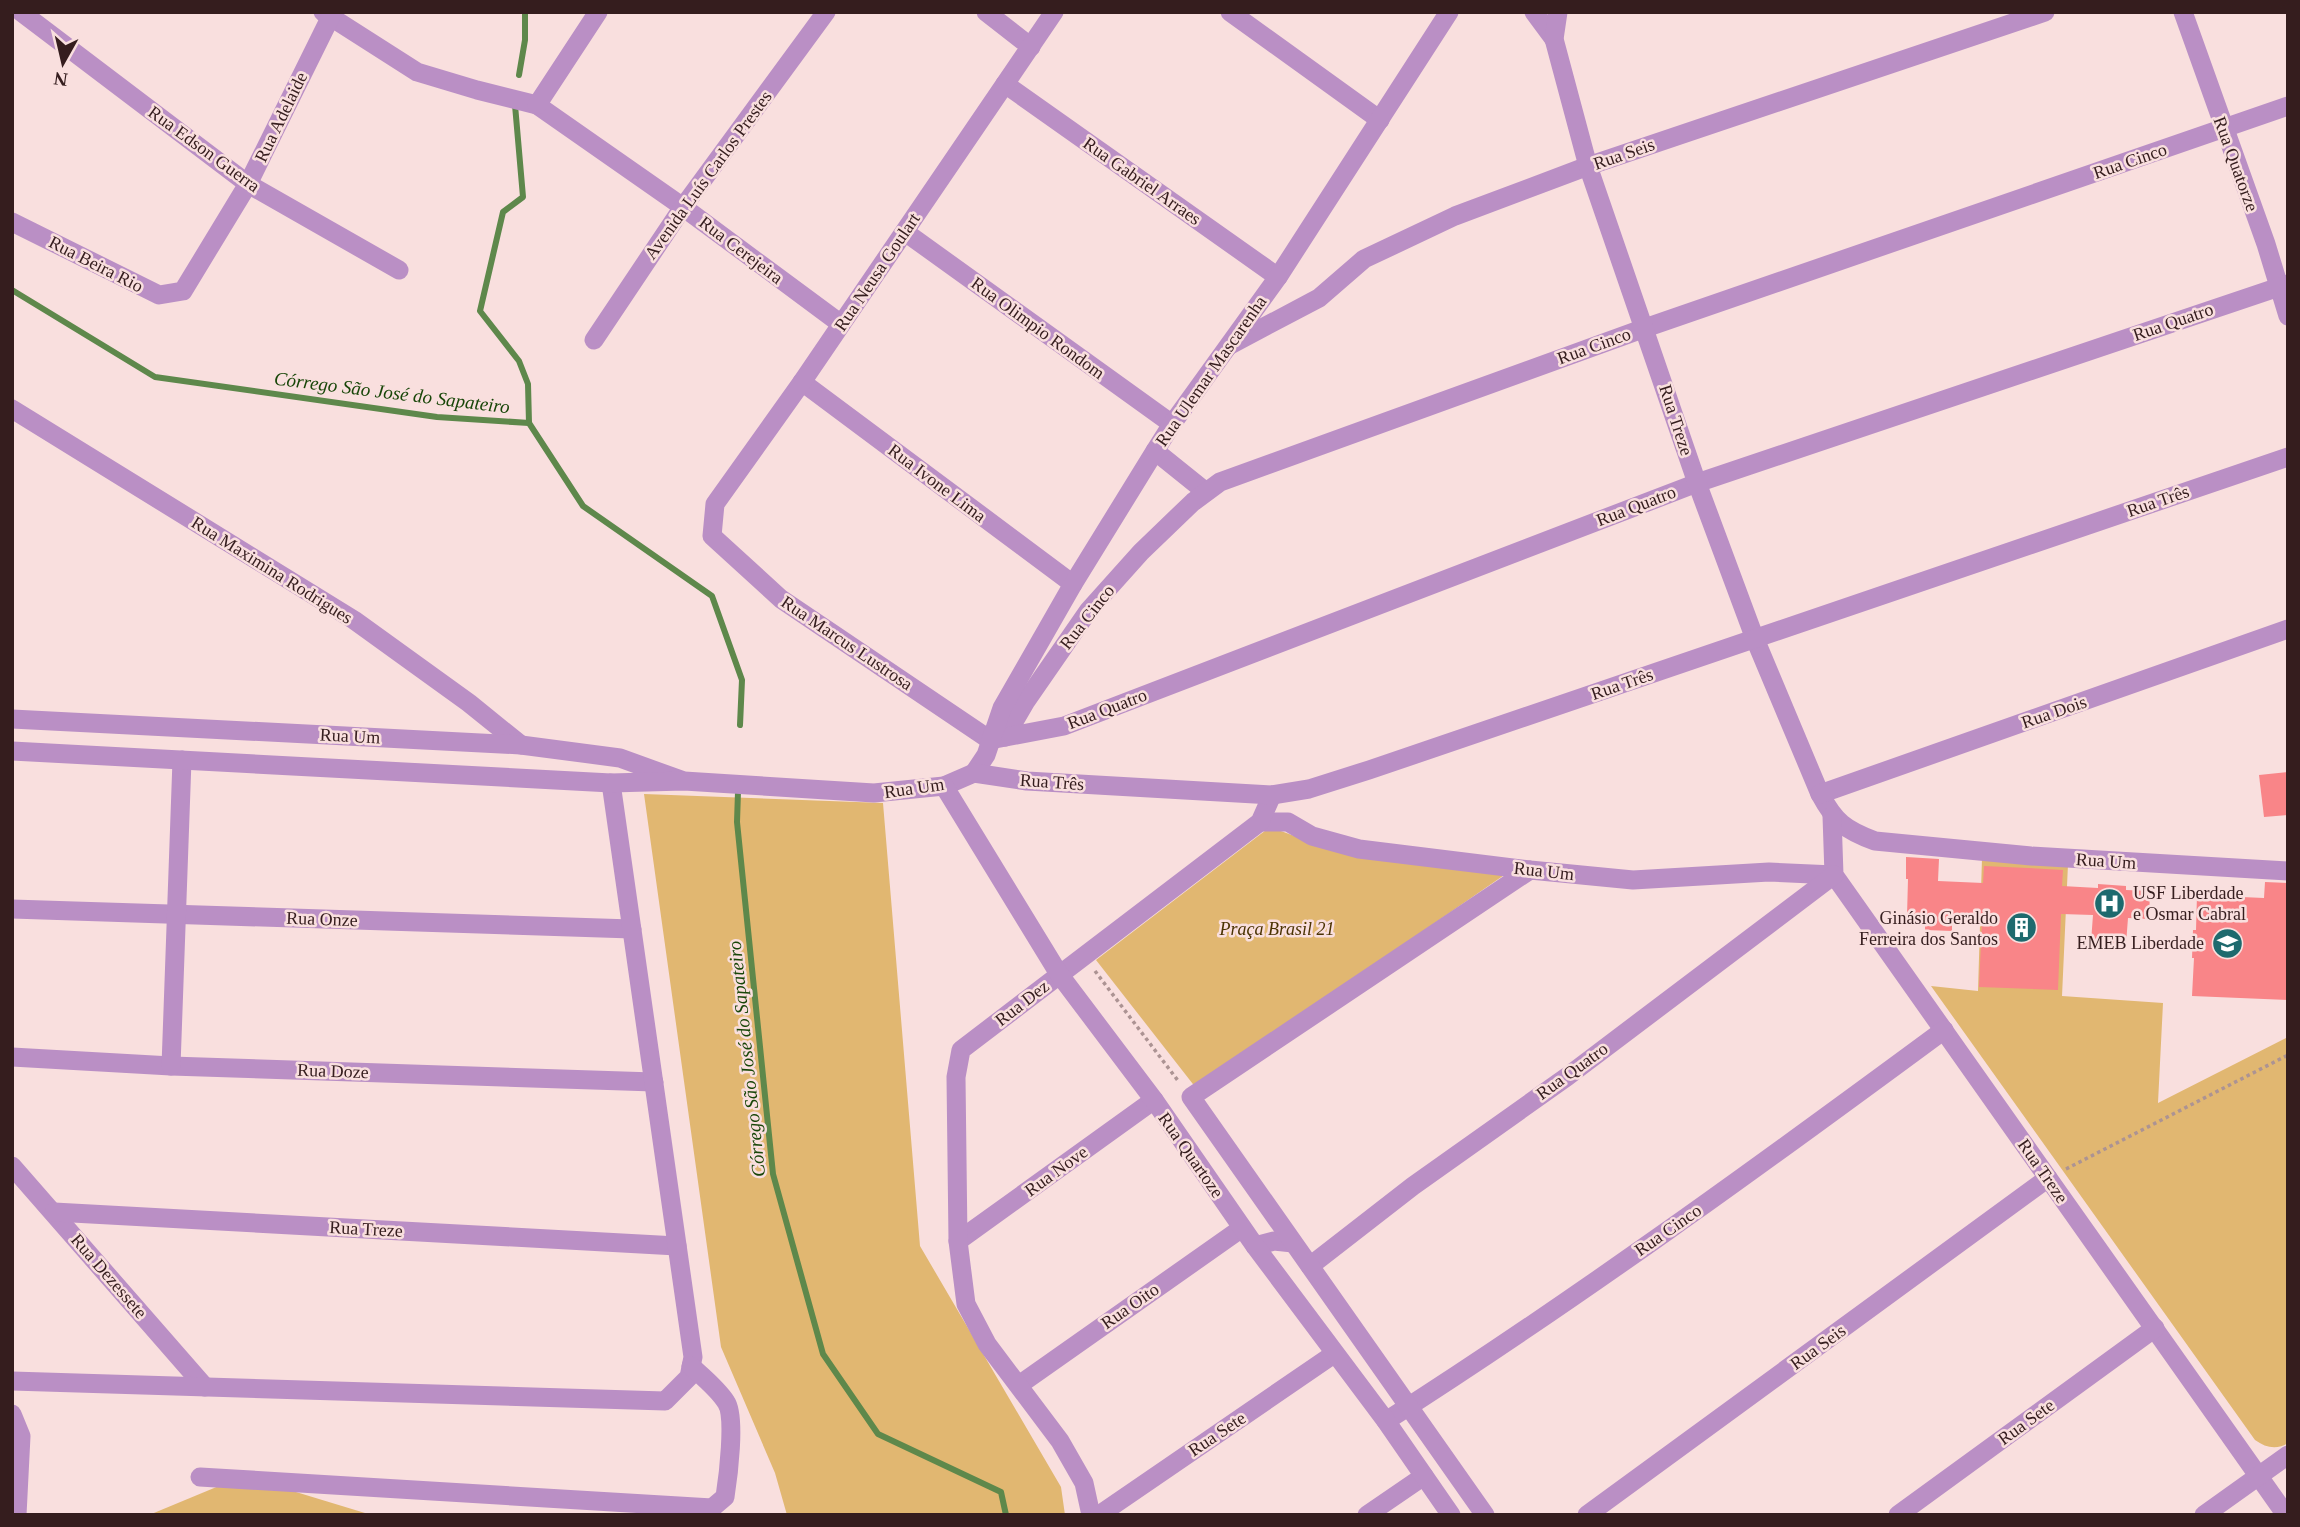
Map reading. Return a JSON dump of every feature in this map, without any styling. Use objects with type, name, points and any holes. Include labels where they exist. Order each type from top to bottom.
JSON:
[{"type":"street","name":"Rua Edson Guerra","points":[[21,12],[248,184],[399,270]]},
{"type":"street","points":[[329,14],[417,72],[537,105],[598,12]]},
{"type":"street","name":"Avenida Luís Carlos Prestes","points":[[594,340],[683,207],[826,12]]},
{"type":"street","points":[[986,12],[1031,47]]},
{"type":"street","name":"Rua Neusa Goulart","points":[[712,536],[715,504],[802,382],[1054,12]]},
{"type":"street","points":[[1230,12],[1380,120]]},
{"type":"street","name":"Rua Ulemar Mascarenha","points":[[997,739],[1002,708],[1073,584],[1155,451],[1278,277],[1449,12]]},
{"type":"street","points":[[1534,12],[1553,39]]},
{"type":"street","points":[[1553,39],[1558,12]]},
{"type":"street","name":"Rua Seis","points":[[1227,347],[1319,298],[1364,259],[1455,216],[1588,166],[2045,12]]},
{"type":"street","name":"Rua Quatorze","points":[[2183,12],[2223,128],[2283,285],[2288,316]]},
{"type":"street","name":"Rua Adelaide","points":[[183,292],[248,184],[329,14]]},
{"type":"street","name":"Rua Treze","points":[[1553,39],[1588,166],[1697,483],[1755,639],[1820,794]]},
{"type":"street","name":"Rua Gabriel Arraes","points":[[1005,84],[1278,277]]},
{"type":"street","name":"Rua Cerejeira","points":[[537,105],[683,207],[841,324]]},
{"type":"street","name":"Rua Cinco","points":[[997,739],[1089,610],[1141,552],[1193,502],[1220,482],[1645,328],[2288,106]]},
{"type":"street","name":"Rua Beira Rio","points":[[12,222],[159,295],[183,292]]},
{"type":"street","name":"Rua Olimpio Rondom","points":[[905,232],[1172,424]]},
{"type":"street","name":"Rua Quatro","points":[[997,739],[1064,726],[1697,483],[2283,285]]},
{"type":"street","name":"Rua Ivone Lima","points":[[802,382],[1073,584]]},
{"type":"street","name":"Rua Maximina Rodrigues","points":[[12,410],[354,620],[469,703],[521,745]]},
{"type":"street","points":[[1155,451],[1206,492]]},
{"type":"street","name":"Rua Três","points":[[974,773],[1027,781],[1272,795],[1309,789],[2288,457]]},
{"type":"street","name":"Rua Marcus Lustrosa","points":[[712,536],[780,599],[997,739]]},
{"type":"street","name":"Rua Dois","points":[[1820,794],[2288,629]]},
{"type":"street","name":"Rua Um","points":[[12,719],[521,745],[620,758],[684,781]]},
{"type":"street","points":[[974,773],[997,739]]},
{"type":"street","name":"Rua Um","points":[[12,751],[611,783],[684,781],[874,793],[944,786],[974,773]]},
{"type":"street","points":[[171,1066],[182,760]]},
{"type":"street","points":[[12,1381],[665,1401],[689,1377],[693,1357],[611,783]]},
{"type":"street","name":"Rua Quartoze","points":[[944,786],[1059,974],[1154,1100],[1242,1228],[1386,1421],[1451,1515]]},
{"type":"street","name":"Rua Um","points":[[1820,794],[1832,817],[1857,834],[1875,841],[2031,856],[2288,871]]},
{"type":"street","points":[[1260,822],[1272,795]]},
{"type":"street","points":[[1832,817],[1834,875]]},
{"type":"street","name":"Rua Um","points":[[1260,822],[1288,822],[1312,836],[1359,849],[1633,880],[1769,872],[1834,875]]},
{"type":"street","name":"Rua Dez","points":[[958,1241],[956,1077],[961,1050],[1260,822]]},
{"type":"street","points":[[1191,1097],[1530,870]]},
{"type":"street","name":"Rua Treze","points":[[1834,875],[2286,1515]]},
{"type":"street","name":"Rua Quatro","points":[[1310,1266],[1413,1186],[1568,1076],[1834,875]]},
{"type":"street","name":"Rua Onze","points":[[12,908],[632,929]]},
{"type":"street","name":"Rua Cinco","points":[[1386,1421],[1730,1186],[1944,1030]]},
{"type":"street","name":"Rua Doze","points":[[12,1057],[171,1066],[654,1082]]},
{"type":"street","name":"Rua Quartoze","points":[[1191,1097],[1485,1515]]},
{"type":"street","name":"Rua Nove","points":[[958,1241],[1154,1100]]},
{"type":"street","name":"Rua Dezessete","points":[[12,1167],[205,1387]]},
{"type":"street","name":"Rua Seis","points":[[1587,1515],[2049,1178]]},
{"type":"street","name":"Rua Treze","points":[[54,1212],[677,1246]]},
{"type":"street","name":"Rua Oito","points":[[1019,1385],[1242,1228]]},
{"type":"street","points":[[958,1241],[965,1304],[987,1344],[1060,1441],[1084,1483],[1091,1515]]},
{"type":"street","points":[[1255,1246],[1274,1241],[1293,1243]]},
{"type":"street","points":[[1312,1324],[1337,1304]]},
{"type":"street","name":"Rua Sete","points":[[1898,1515],[2155,1328]]},
{"type":"street","name":"Rua Sete","points":[[1099,1515],[1334,1354]]},
{"type":"street","points":[[200,1477],[712,1508],[725,1497],[731,1412],[726,1402],[691,1366]]},
{"type":"street","points":[[12,1414],[21,1436],[17,1515]]},
{"type":"street","points":[[2204,1515],[2288,1455]]},
{"type":"street","points":[[1367,1515],[1424,1476]]},
{"type":"path","points":[[1083,955],[1191,1097]]},
{"type":"path","points":[[2049,1178],[2288,1055]]},
{"type":"green space","points":[[644,794],[883,803],[920,1246],[1061,1487],[1065,1515],[787,1515],[775,1473],[721,1347]]},
{"type":"green space","name":"Praça Brasil 21","points":[[1270,827],[1338,852],[1510,871],[1196,1088],[1096,960]]},
{"type":"green space","points":[[1982,858],[2068,864],[2062,996],[2163,1003],[2158,1103],[2288,1037],[2288,1443],[2272,1447],[2255,1440],[1931,986],[1978,991]]},
{"type":"green space","points":[[243,1476],[365,1513],[367,1515],[149,1515]]},
{"type":"building","points":[[2288,772],[2288,815],[2264,817],[2259,775]]},
{"type":"building","points":[[1906,857],[1939,859],[1938,881],[1983,883],[1984,866],[2028,868],[2063,870],[2062,886],[2098,888],[2098,884],[2126,886],[2126,890],[2150,891],[2149,919],[2128,918],[2126,944],[2091,942],[2093,915],[2061,914],[2058,990],[1979,987],[1982,920],[1952,919],[1952,931],[1925,930],[1925,917],[1907,916]]},
{"type":"building","points":[[2265,882],[2288,883],[2288,1000],[2192,996],[2193,930],[2196,930],[2197,895],[2264,898]]},
{"type":"waterway","points":[[519,75],[525,40],[525,12]]},
{"type":"waterway","points":[[515,105],[523,197],[503,212],[480,311],[519,361],[528,384],[529,423]]},
{"type":"waterway","name":"Córrego São José do Sapateiro","points":[[12,290],[155,377],[437,417],[529,423]]},
{"type":"waterway","name":"Córrego São José do Sapateiro","points":[[529,423],[583,506],[712,596],[742,680],[740,725]]},
{"type":"waterway","name":"Córrego São José do Sapateiro","points":[[738,792],[737,822],[773,1174],[823,1354],[878,1434],[1001,1492],[1006,1515]]},
{"type":"place","name":"USF Liberdade e Osmar Cabral","points":[[2110,903]]},
{"type":"place","name":"Ginásio Geraldo Ferreira dos Santos","points":[[2021,928]]},
{"type":"place","name":"EMEB Liberdade","points":[[2227,943]]}]
